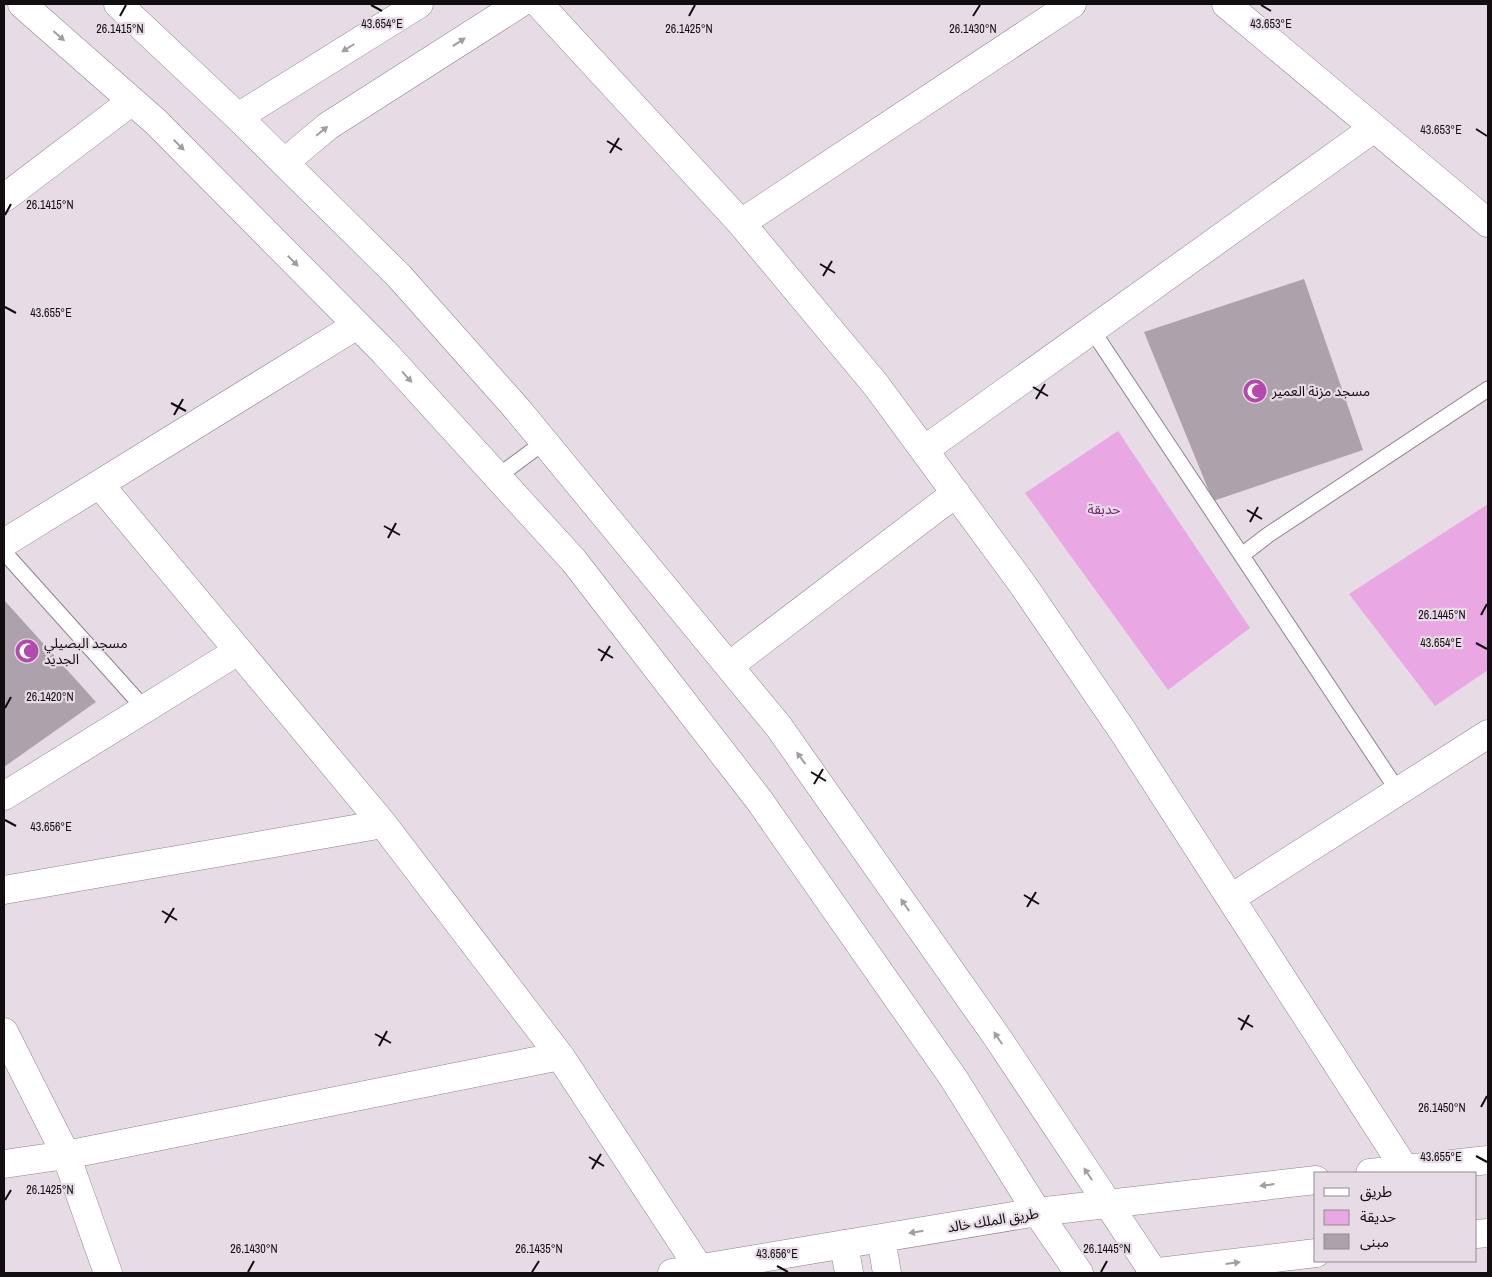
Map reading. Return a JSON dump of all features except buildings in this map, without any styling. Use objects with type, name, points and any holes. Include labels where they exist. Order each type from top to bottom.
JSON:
[{"type":"street","points":[[22,4],[156,122],[357,325],[574,561],[759,800],[954,1079],[1037,1212],[1079,1273]]},
{"type":"street","points":[[118,4],[238,116],[399,276],[544,442],[779,727],[866,848],[997,1037],[1152,1273],[1314,1254]]},
{"type":"street","points":[[238,116],[383,13],[419,4]]},
{"type":"street","points":[[284,162],[328,126],[519,4]]},
{"type":"street","points":[[540,4],[741,223],[876,385],[1023,585],[1117,722],[1405,1169]]},
{"type":"street","points":[[741,223],[1072,4]]},
{"type":"street","points":[[1226,4],[1488,223]]},
{"type":"street","points":[[4,198],[132,101]]},
{"type":"street","points":[[924,450],[1374,128]]},
{"type":"street","points":[[4,543],[357,325]]},
{"type":"street","points":[[100,485],[383,824],[560,1056],[699,1268]]},
{"type":"street","points":[[729,666],[956,493]]},
{"type":"street","points":[[4,796],[238,651]]},
{"type":"street","points":[[1231,898],[1488,734]]},
{"type":"street","points":[[4,890],[383,824]]},
{"type":"street","points":[[4,1032],[66,1155],[108,1273]]},
{"type":"street","points":[[4,1164],[66,1155],[560,1056]]},
{"type":"street","points":[[1379,1172],[1488,1160]]},
{"type":"street","name":"طريق الملك خالد","points":[[672,1273],[1037,1212],[1314,1180]]},
{"type":"street","points":[[881,1238],[886,1273]]},
{"type":"street","points":[[844,1244],[849,1273]]},
{"type":"lane","points":[[1092,330],[1398,791]]},
{"type":"lane","points":[[1242,555],[1268,535],[1488,390]]},
{"type":"lane","points":[[497,477],[544,442]]},
{"type":"lane","points":[[4,552],[144,708]]},
{"type":"green space","name":"حدبقة","points":[[1118,431],[1250,628],[1168,690],[1025,493]]},
{"type":"green space","points":[[1488,504],[1488,670],[1435,706],[1349,594]]},
{"type":"place","name":"مسجد مزنة العمير","points":[[1255,391]]},
{"type":"place","name":"مسجد البصيلي الجديد","points":[[27,651]]}]
